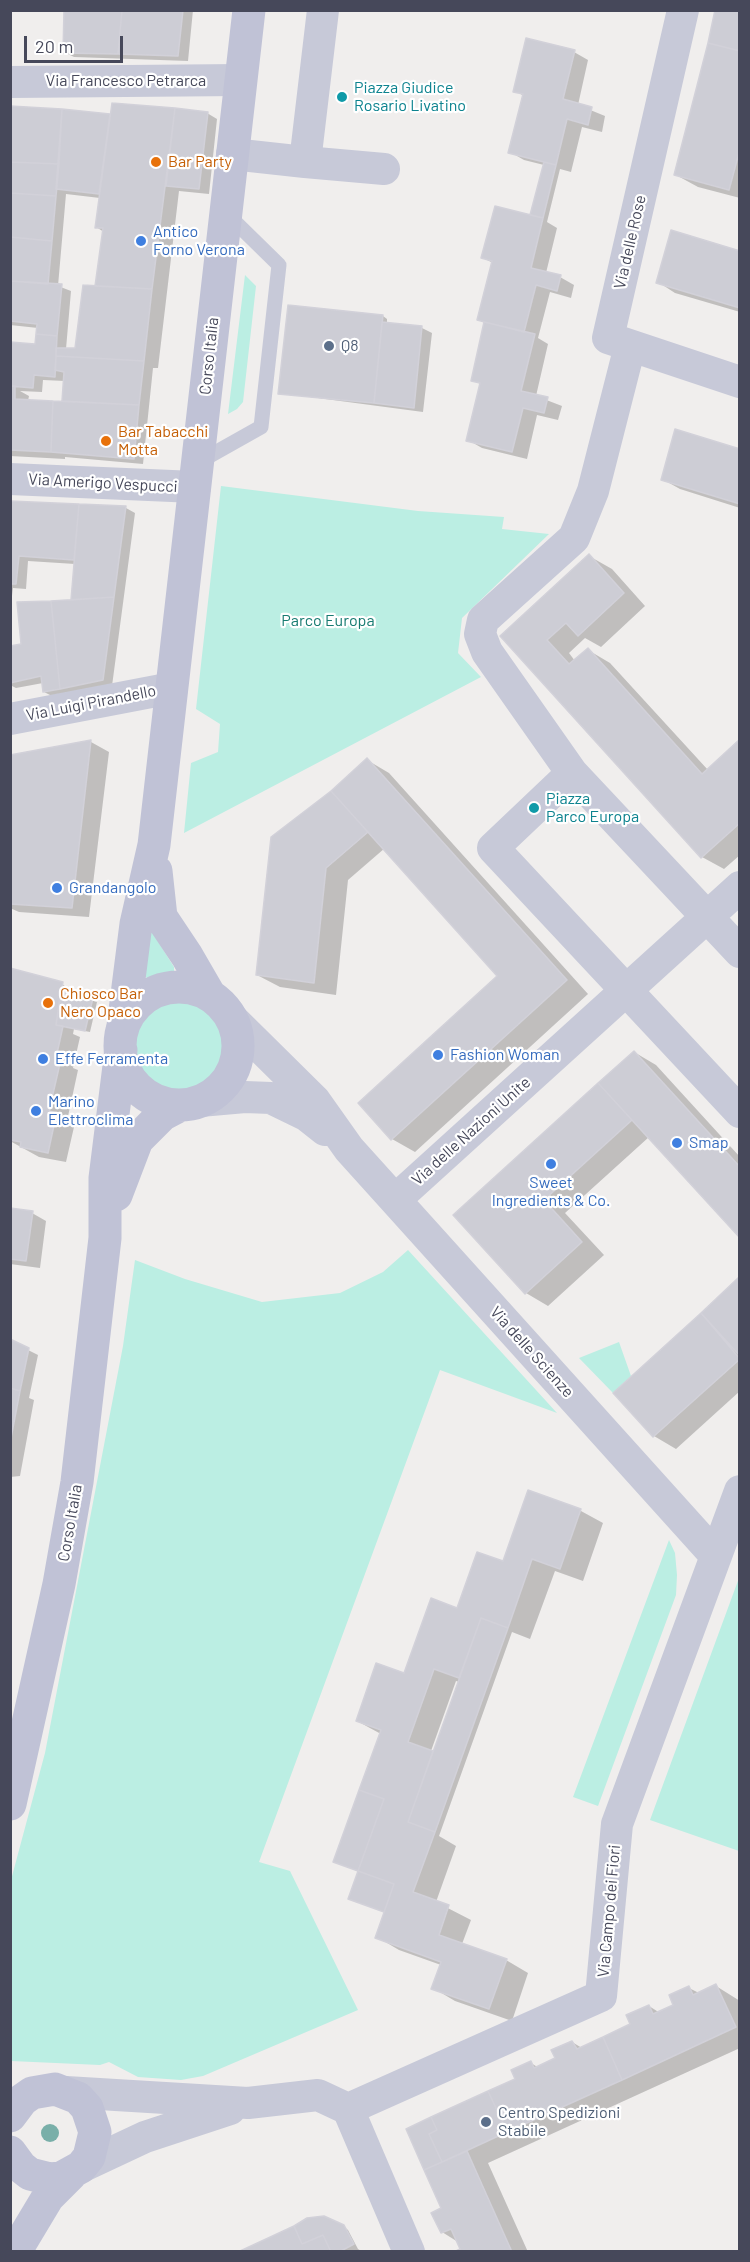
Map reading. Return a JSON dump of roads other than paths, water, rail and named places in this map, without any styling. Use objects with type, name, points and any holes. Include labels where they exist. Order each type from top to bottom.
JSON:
[{"type":"main road","name":"Corso Italia","points":[[154,845],[249,10]]},
{"type":"main road","points":[[154,845],[161,917],[188,956],[208,994]]},
{"type":"main road","points":[[105,1238],[105,1178],[136,924],[154,845]]},
{"type":"main road","points":[[105,1238],[120,1180],[137,1140],[162,1116],[191,1103],[220,1088],[234,1067],[238,1051],[238,1035],[232,1019],[222,1005],[208,994],[192,988],[175,986],[158,990],[137,1005],[122,1038],[123,1065],[140,1090],[152,1098],[191,1103]]},
{"type":"main road","name":"Corso Italia","points":[[10,1804],[59,1584],[75,1494],[105,1238]]},
{"type":"main road","points":[[10,2079],[61,2091],[87,2108],[95,2132],[94,2145],[76,2171],[48,2197],[15,2252]]},
{"type":"main road","points":[[10,2116],[22,2100],[32,2093],[61,2091]]},
{"type":"main road","points":[[10,2152],[21,2167],[40,2177],[61,2178],[76,2171]]},
{"type":"street","points":[[305,162],[323,10]]},
{"type":"street","name":"Via delle Rose","points":[[683,10],[608,338],[740,382]]},
{"type":"street","name":"Via Francesco Petrarca","points":[[10,82],[241,80]]},
{"type":"street","points":[[232,154],[384,169]]},
{"type":"street","points":[[630,346],[593,491],[574,538],[483,620],[480,634],[487,652],[572,773],[740,952]]},
{"type":"street","name":"Via Amerigo Vespucci","points":[[10,479],[196,475]]},
{"type":"street","name":"Via Luigi Pirandello","points":[[10,719],[172,688]]},
{"type":"street","points":[[572,773],[493,848],[740,1112]]},
{"type":"street","name":"Via delle Nazioni Unite","points":[[395,1200],[736,891]]},
{"type":"street","points":[[232,1019],[315,1101],[350,1149]]},
{"type":"street","points":[[191,1103],[270,1098],[306,1115],[350,1149]]},
{"type":"street","name":"Via delle Scienze","points":[[350,1149],[715,1555]]},
{"type":"street","points":[[715,1555],[740,1491]]},
{"type":"street","name":"Via Campo dei Fiori","points":[[348,2109],[601,1996],[617,1824],[715,1555]]},
{"type":"street","points":[[61,2091],[248,2103],[318,2095],[348,2109],[409,2252]]},
{"type":"street","points":[[76,2171],[145,2137],[248,2103]]},
{"type":"lane","points":[[196,475],[261,427],[277,288],[279,265],[226,213]]},
{"type":"place","name":"Piazza Giudice Rosario Livatino","points":[[342,97]]},
{"type":"place","name":"Bar Party","points":[[156,162]]},
{"type":"place","name":"Antico Forno Verona","points":[[141,241]]},
{"type":"place","name":"Q8","points":[[329,346]]},
{"type":"place","name":"Bar Tabacchi Motta","points":[[106,441]]},
{"type":"place","name":"Piazza Parco Europa","points":[[534,808]]},
{"type":"place","name":"Grandangolo","points":[[57,888]]},
{"type":"place","name":"Chiosco Bar Nero Opaco","points":[[48,1003]]},
{"type":"place","name":"Fashion Woman","points":[[438,1055]]},
{"type":"place","name":"Effe Ferramenta","points":[[43,1059]]},
{"type":"place","name":"Marino Elettroclima","points":[[36,1111]]},
{"type":"place","name":"Smap","points":[[677,1143]]},
{"type":"place","name":"Sweet Ingredients & Co.","points":[[551,1164]]},
{"type":"place","name":"Centro Spedizioni Stabile","points":[[486,2122]]},
{"type":"park label","name":"Parco Europa","points":[[328,621]]}]
